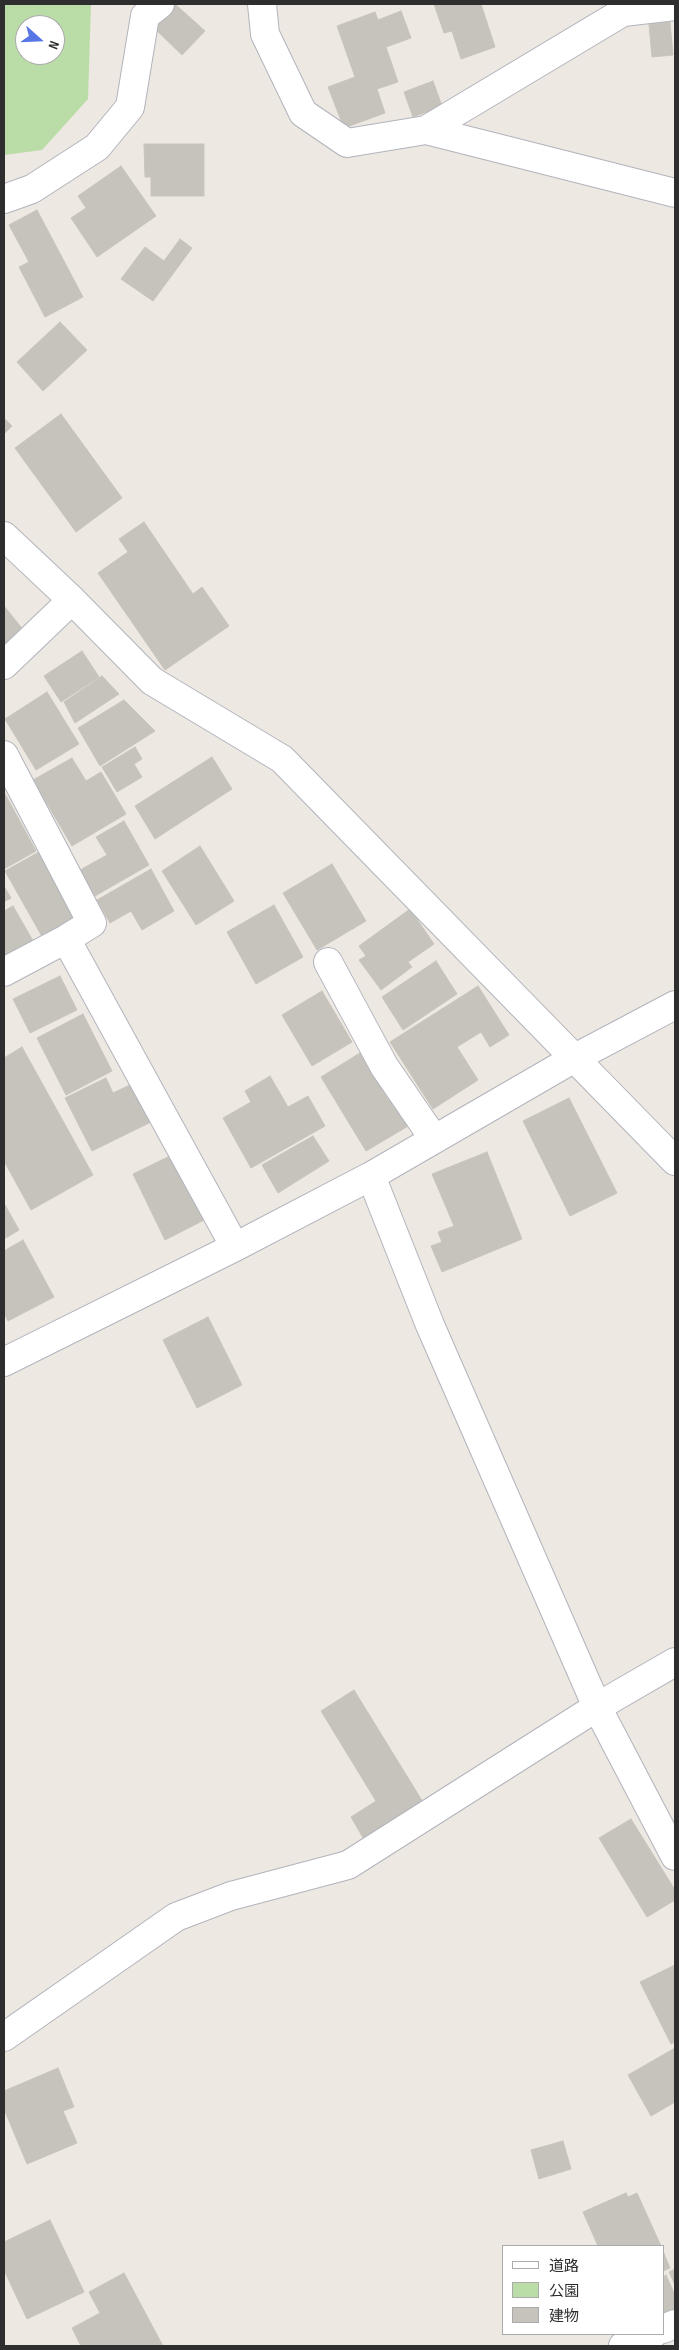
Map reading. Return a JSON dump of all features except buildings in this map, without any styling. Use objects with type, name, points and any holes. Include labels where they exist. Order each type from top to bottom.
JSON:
[{"type":"street","points":[[4,199],[32,189],[97,147],[130,107],[145,16],[160,4]]},
{"type":"street","points":[[262,4],[265,34],[303,113],[347,142],[426,130],[623,12],[672,5]]},
{"type":"street","points":[[426,130],[675,193]]},
{"type":"street","points":[[4,536],[72,600],[152,681],[282,759],[573,1059],[675,1161]]},
{"type":"street","points":[[4,665],[72,600]]},
{"type":"street","points":[[4,755],[92,923],[4,972]]},
{"type":"street","points":[[66,939],[235,1247]]},
{"type":"street","points":[[328,962],[384,1066],[434,1139]]},
{"type":"street","points":[[4,1362],[235,1247],[371,1176],[573,1059],[675,1005]]},
{"type":"street","points":[[371,1176],[430,1325],[596,1708],[675,1856]]},
{"type":"street","points":[[4,2037],[176,1917],[231,1896],[348,1865],[596,1708],[675,1662]]},
{"type":"street","points":[[623,2346],[650,2335]]},
{"type":"green space","points":[[4,4],[91,4],[88,99],[42,150],[4,155]]}]
